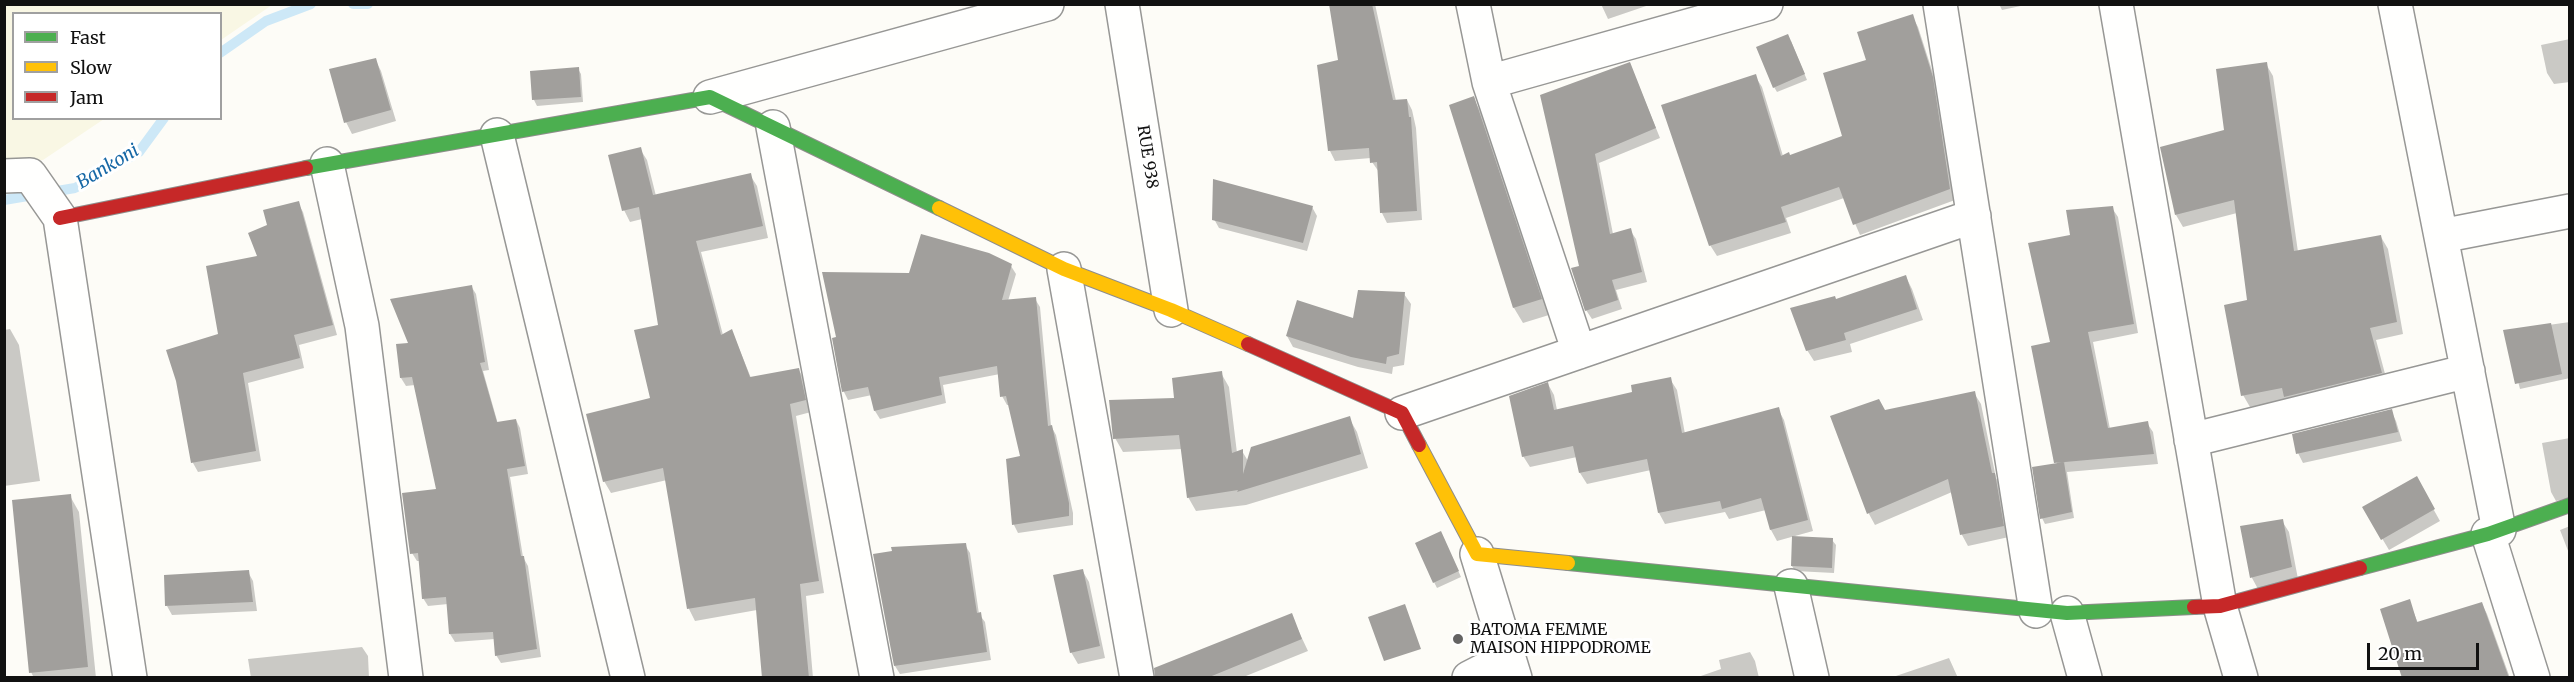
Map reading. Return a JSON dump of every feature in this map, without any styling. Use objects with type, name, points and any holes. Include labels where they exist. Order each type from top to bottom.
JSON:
[{"type":"street","points":[[60,218],[327,164],[711,97],[1047,4]]},
{"type":"street","name":"RUE 938","points":[[1122,4],[1172,310]]},
{"type":"street","points":[[1473,4],[1489,82],[1579,352]]},
{"type":"street","points":[[1489,82],[1766,4]]},
{"type":"street","points":[[1940,4],[1974,216],[2051,612],[2085,678]]},
{"type":"street","points":[[2116,4],[2220,606],[2241,678]]},
{"type":"street","points":[[2395,4],[2468,371],[2494,532],[2534,678]]},
{"type":"street","points":[[711,97],[1064,269],[1172,310],[1402,413],[1477,554],[1511,668],[1468,678]]},
{"type":"street","points":[[773,127],[877,678]]},
{"type":"street","points":[[496,135],[628,678]]},
{"type":"street","points":[[327,164],[362,326],[406,678]]},
{"type":"street","points":[[17,176],[60,218],[130,678]]},
{"type":"street","points":[[2441,236],[2570,211]]},
{"type":"street","points":[[1402,413],[1974,216]]},
{"type":"street","points":[[1064,269],[1137,678]]},
{"type":"street","points":[[2191,440],[2468,371]]},
{"type":"street","points":[[1477,554],[2051,612],[2220,606],[2494,532],[2570,505]]},
{"type":"street","points":[[1791,586],[1812,678]]},
{"type":"shaded area","points":[[5,5],[272,5],[222,39],[222,12],[12,12],[12,120],[103,120],[43,160],[5,163]]},
{"type":"building","points":[[1329,4],[1372,4],[1393,100],[1407,99],[1409,117],[1411,117],[1417,211],[1380,213],[1377,162],[1370,163],[1369,148],[1328,151],[1317,65],[1338,60]]},
{"type":"building","points":[[1913,14],[1933,77],[1950,189],[1853,225],[1839,187],[1781,207],[1786,222],[1709,246],[1661,105],[1756,74],[1781,156],[1789,152],[1790,155],[1842,136],[1823,73],[1866,60],[1857,32]]},
{"type":"building","points":[[1788,34],[1805,74],[1773,88],[1756,47]]},
{"type":"building","points":[[376,58],[391,110],[344,123],[329,69]]},
{"type":"building","points":[[1630,62],[1656,128],[1595,154],[1610,234],[1631,228],[1642,272],[1612,280],[1618,300],[1585,311],[1571,268],[1579,266],[1540,95]]},
{"type":"building","points":[[2267,62],[2294,251],[2381,235],[2397,322],[2370,328],[2382,373],[2284,397],[2282,388],[2241,396],[2224,305],[2247,300],[2234,200],[2175,215],[2160,147],[2224,130],[2216,69]]},
{"type":"building","points":[[579,67],[581,97],[532,100],[530,71]]},
{"type":"building","points":[[1474,96],[1542,299],[1513,308],[1449,105]]},
{"type":"building","points":[[641,147],[653,195],[751,173],[763,226],[696,241],[721,335],[732,329],[750,377],[799,368],[806,400],[790,404],[819,581],[800,584],[809,678],[762,678],[755,598],[687,609],[663,468],[603,482],[586,414],[650,398],[634,330],[658,325],[639,207],[622,211],[608,155]]},
{"type":"building","points":[[1213,179],[1313,206],[1303,243],[1212,220]]},
{"type":"building","points":[[299,201],[333,325],[294,335],[300,358],[243,373],[256,451],[191,463],[176,381],[166,350],[218,334],[206,266],[257,256],[248,233],[267,225],[263,210]]},
{"type":"building","points":[[2113,206],[2134,324],[2088,332],[2108,428],[2148,421],[2154,454],[2054,463],[2031,346],[2050,342],[2028,243],[2070,235],[2066,210]]},
{"type":"building","points":[[921,234],[989,253],[1012,264],[1002,300],[1036,297],[1048,426],[1052,425],[1069,503],[1069,516],[1012,525],[1006,459],[1020,456],[1006,396],[1000,397],[997,366],[939,377],[942,395],[874,411],[868,387],[842,392],[832,338],[836,337],[822,272],[909,273]]},
{"type":"building","points":[[1906,275],[1917,309],[1844,333],[1846,340],[1806,351],[1790,308],[1835,296],[1836,299]]},
{"type":"building","points":[[472,285],[485,362],[480,363],[497,422],[516,419],[525,466],[507,469],[521,556],[524,556],[537,649],[495,656],[493,632],[449,634],[446,597],[422,599],[418,553],[410,554],[402,493],[436,489],[412,377],[400,378],[396,344],[408,343],[390,299]]},
{"type":"building","points":[[1358,290],[1405,292],[1399,354],[1387,357],[1386,364],[1351,357],[1286,336],[1297,300],[1353,318]]},
{"type":"building","points":[[2551,323],[2562,374],[2515,384],[2503,330]]},
{"type":"building","points":[[1222,371],[1232,453],[1243,449],[1243,474],[1251,447],[1350,416],[1361,454],[1237,492],[1238,490],[1187,498],[1179,435],[1113,439],[1109,400],[1174,398],[1172,378]]},
{"type":"building","points":[[1671,377],[1682,433],[1779,407],[1808,520],[1770,530],[1761,498],[1722,509],[1720,501],[1658,513],[1647,459],[1579,473],[1573,446],[1522,457],[1509,396],[1548,382],[1554,410],[1632,392],[1631,385]]},
{"type":"building","points":[[1975,391],[1992,473],[1995,473],[2004,526],[1960,535],[1948,479],[1867,514],[1830,416],[1879,399],[1885,410]]},
{"type":"building","points":[[2392,409],[2398,432],[2296,454],[2292,434]]},
{"type":"building","points":[[2064,462],[2072,512],[2040,519],[2032,467]]},
{"type":"building","points":[[2417,476],[2435,509],[2381,540],[2362,507]]},
{"type":"building","points":[[71,494],[88,667],[29,673],[12,500]]},
{"type":"building","points":[[2283,519],[2292,567],[2250,578],[2240,526]]},
{"type":"building","points":[[1441,531],[1459,571],[1433,583],[1415,543]]},
{"type":"building","points":[[1792,536],[1833,538],[1832,568],[1791,566]]},
{"type":"building","points":[[966,543],[977,613],[981,612],[987,652],[894,666],[873,554],[892,551],[891,547]]},
{"type":"building","points":[[1083,569],[1100,646],[1070,653],[1053,575]]},
{"type":"building","points":[[249,570],[253,602],[165,606],[164,575]]},
{"type":"building","points":[[2410,599],[2417,622],[2482,602],[2509,678],[2402,678],[2380,609]]},
{"type":"building","points":[[1405,604],[1421,649],[1384,661],[1368,617]]},
{"type":"building","points":[[1292,613],[1302,639],[1207,678],[1155,678],[1154,668]]},
{"type":"waterway","name":"Bankoni","points":[[222,52],[266,21],[311,4]]},
{"type":"waterway","name":"Bankoni","points":[[353,4],[368,4]]},
{"type":"waterway","name":"Bankoni","points":[[4,200],[75,188],[139,152],[163,120]]},
{"type":"traffic: fast","points":[[306,168],[710,97],[939,208]]},
{"type":"traffic: fast","points":[[2360,568],[2488,534],[2570,505]]},
{"type":"traffic: fast","points":[[1568,563],[2067,613],[2194,607]]},
{"type":"traffic: slow","points":[[939,208],[1064,269],[1171,310],[1248,344]]},
{"type":"traffic: slow","points":[[1419,445],[1477,554],[1568,563]]},
{"type":"traffic: jam","points":[[60,218],[306,168]]},
{"type":"traffic: jam","points":[[1248,344],[1402,413],[1419,445]]},
{"type":"traffic: jam","points":[[2194,607],[2220,606],[2360,568]]},
{"type":"place","name":"BATOMA FEMME MAISON HIPPODROME","points":[[1458,639]]}]
